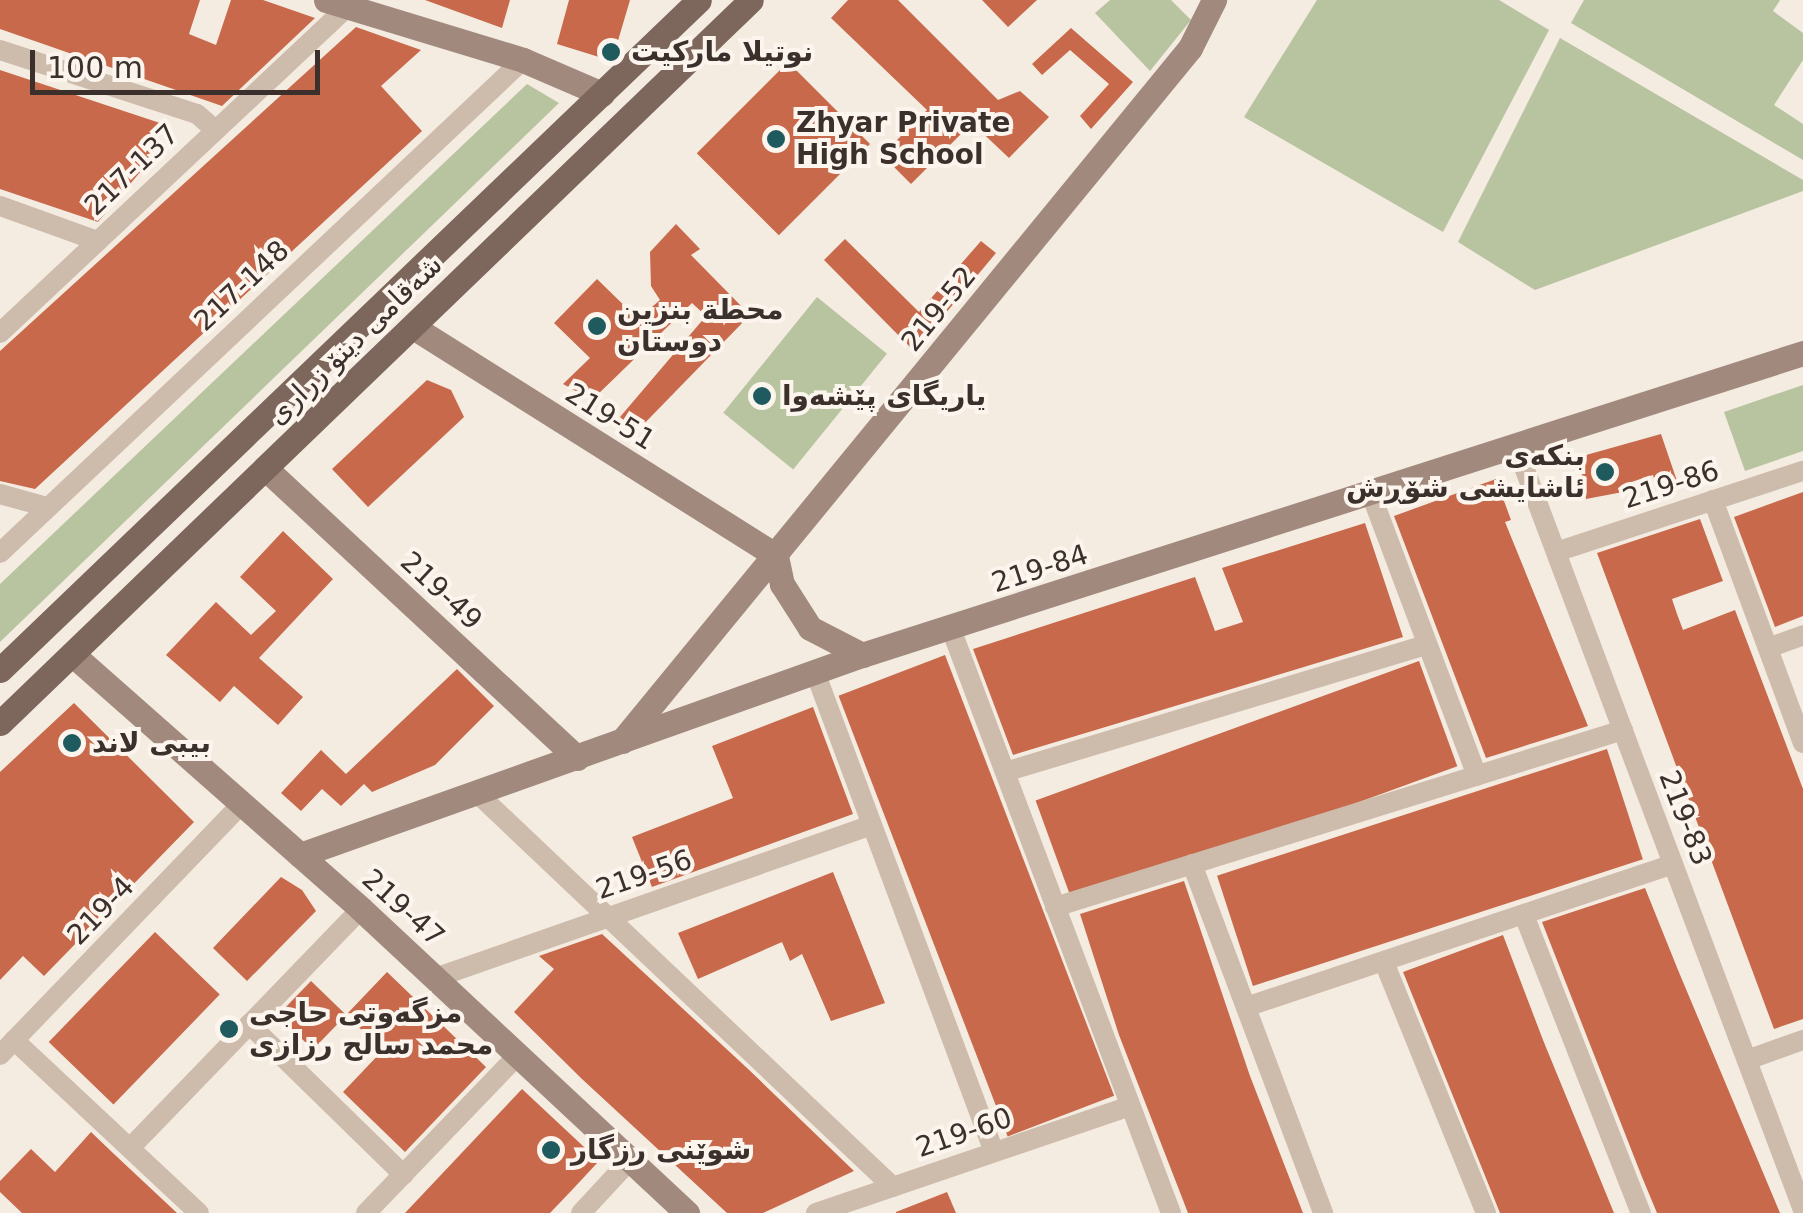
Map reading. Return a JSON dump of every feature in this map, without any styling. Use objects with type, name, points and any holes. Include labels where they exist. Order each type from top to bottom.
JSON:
[{"type":"main road","name":"شەقامی دینۆ زراری","points":[[0,670],[699,0]]},
{"type":"main road","name":"شەقامی دینۆ زراری","points":[[0,723],[751,0]]},
{"type":"street","name":"219-52","points":[[622,741],[1190,48],[1214,0]]},
{"type":"street","points":[[337,4],[523,60],[602,94]]},
{"type":"street","name":"217-137","points":[[0,333],[214,130],[337,4]]},
{"type":"street","points":[[0,50],[196,114],[214,130]]},
{"type":"street","name":"217-148","points":[[0,552],[523,60]]},
{"type":"street","points":[[0,206],[98,241]]},
{"type":"street","name":"219-51","points":[[413,327],[776,556]]},
{"type":"street","name":"219-84","points":[[300,856],[862,655],[1803,353]]},
{"type":"street","name":"219-83","points":[[1516,446],[1802,1204]]},
{"type":"street","name":"219-49","points":[[266,468],[577,758]]},
{"type":"street","name":"219-86","points":[[1556,552],[1803,471]]},
{"type":"street","points":[[0,494],[47,507]]},
{"type":"street","points":[[1371,494],[1477,776]]},
{"type":"street","points":[[1713,500],[1803,743]]},
{"type":"street","points":[[776,556],[782,584],[810,628],[862,655]]},
{"type":"street","points":[[950,629],[1170,1213]]},
{"type":"street","points":[[1768,648],[1803,635]]},
{"type":"street","points":[[1004,772],[1425,644]]},
{"type":"street","name":"219-47","points":[[72,654],[362,910],[687,1213]]},
{"type":"street","points":[[815,672],[994,1152]]},
{"type":"street","points":[[1056,907],[1623,730]]},
{"type":"street","points":[[477,793],[893,1187]]},
{"type":"street","name":"219-4","points":[[7,1047],[241,805]]},
{"type":"street","name":"219-56","points":[[436,978],[871,825]]},
{"type":"street","points":[[1192,864],[1323,1213]]},
{"type":"street","points":[[1246,1007],[1673,864]]},
{"type":"street","points":[[130,1148],[362,910]]},
{"type":"street","points":[[1524,915],[1641,1213]]},
{"type":"street","points":[[1384,962],[1486,1213]]},
{"type":"street","points":[[249,1024],[404,1174]]},
{"type":"street","points":[[1746,1060],[1803,1040]]},
{"type":"street","points":[[7,1047],[130,1148],[199,1213]]},
{"type":"street","points":[[366,1213],[518,1056]]},
{"type":"street","name":"219-60","points":[[816,1213],[1130,1106]]},
{"type":"street","points":[[581,1213],[630,1160]]},
{"type":"green space","points":[[1110,0],[1171,0],[1191,20],[1150,71],[1095,13]]},
{"type":"green space","points":[[1317,0],[1499,0],[1549,30],[1443,232],[1244,117]]},
{"type":"green space","points":[[1584,0],[1780,0],[1773,11],[1803,33],[1803,60],[1774,105],[1803,124],[1803,160],[1571,23]]},
{"type":"green space","points":[[1560,38],[1803,180],[1803,191],[1535,290],[1458,242]]},
{"type":"green space","points":[[527,84],[559,103],[0,642],[0,584]]},
{"type":"green space","points":[[817,297],[887,354],[793,469],[723,413]]},
{"type":"green space","points":[[1803,385],[1803,451],[1745,471],[1724,412]]},
{"type":"building","points":[[0,0],[200,0],[189,34],[216,45],[231,0],[263,0],[315,18],[222,106],[0,29]]},
{"type":"building","points":[[425,0],[510,0],[502,28]]},
{"type":"building","points":[[569,0],[630,0],[612,61],[557,44]]},
{"type":"building","points":[[848,0],[898,0],[998,100],[1020,91],[1049,117],[1009,158],[972,123],[911,184],[882,155],[927,110],[831,18]]},
{"type":"building","points":[[982,0],[1037,0],[1008,27]]},
{"type":"building","points":[[356,27],[421,50],[381,86],[422,131],[35,489],[0,481],[0,351]]},
{"type":"building","points":[[1071,28],[1133,82],[1091,129],[1080,116],[1109,84],[1070,50],[1042,75],[1032,64]]},
{"type":"building","points":[[788,62],[870,144],[779,235],[697,153]]},
{"type":"building","points":[[0,70],[163,124],[152,158],[98,222],[0,189]]},
{"type":"building","points":[[676,224],[700,249],[691,255],[750,315],[637,431],[620,417],[706,316],[692,303],[592,400],[563,384],[590,358],[554,323],[597,279],[638,319],[660,300],[651,286],[650,252]]},
{"type":"building","points":[[845,239],[919,312],[981,241],[996,253],[914,351],[824,260]]},
{"type":"building","points":[[427,380],[451,390],[464,417],[368,507],[332,469]]},
{"type":"building","points":[[1661,434],[1677,481],[1657,488],[1653,475],[1625,484],[1628,491],[1586,499],[1579,457]]},
{"type":"building","points":[[1496,479],[1511,520],[1505,522],[1588,726],[1486,758],[1394,516]]},
{"type":"building","points":[[1803,492],[1803,616],[1775,627],[1734,517]]},
{"type":"building","points":[[1700,519],[1723,581],[1672,599],[1683,630],[1735,610],[1803,789],[1803,1019],[1774,1029],[1597,553]]},
{"type":"building","points":[[1365,523],[1403,637],[1013,755],[973,649],[1195,577],[1215,631],[1243,622],[1222,568]]},
{"type":"building","points":[[283,531],[333,579],[259,658],[303,697],[278,725],[234,686],[220,702],[166,655],[216,602],[251,635],[276,611],[240,577]]},
{"type":"building","points":[[945,655],[1114,1096],[1008,1137],[839,696]]},
{"type":"building","points":[[1419,661],[1457,766],[1074,906],[1036,801]]},
{"type":"building","points":[[457,669],[494,706],[435,765],[372,792],[364,784],[341,806],[322,789],[301,811],[281,793],[321,750],[346,774]]},
{"type":"building","points":[[74,703],[194,822],[44,976],[23,956],[0,980],[0,772]]},
{"type":"building","points":[[813,707],[853,814],[652,887],[632,837],[733,798],[712,746]]},
{"type":"building","points":[[1607,749],[1643,859],[1253,986],[1217,876]]},
{"type":"building","points":[[833,872],[885,1003],[831,1021],[802,954],[790,961],[782,942],[698,979],[678,933]]},
{"type":"building","points":[[281,877],[302,890],[316,911],[247,981],[213,948]]},
{"type":"building","points":[[1184,881],[1250,1076],[1303,1213],[1188,1213],[1119,1035],[1080,914]]},
{"type":"building","points":[[1645,888],[1780,1213],[1657,1213],[1642,1177],[1542,922]]},
{"type":"building","points":[[155,932],[220,995],[113,1105],[49,1042]]},
{"type":"building","points":[[602,934],[854,1171],[763,1213],[727,1213],[582,1079],[514,1012],[554,969],[539,956]]},
{"type":"building","points":[[1503,935],[1614,1213],[1500,1213],[1403,972]]},
{"type":"building","points":[[387,972],[486,1067],[405,1152],[343,1092],[383,1050],[346,1015]]},
{"type":"building","points":[[311,981],[346,1015],[313,1050],[278,1016]]},
{"type":"building","points":[[522,1089],[599,1161],[572,1190],[550,1213],[405,1213]]},
{"type":"building","points":[[91,1132],[177,1213],[22,1213],[0,1192],[0,1181],[31,1149],[55,1172]]},
{"type":"building","points":[[947,1192],[956,1213],[896,1213],[896,1212]]},
{"type":"place","name":"نوتیلا مارکیت","points":[[611,52]]},
{"type":"place","name":"Zhyar Private High School","points":[[776,139]]},
{"type":"place","name":"محطة بنزين دوستان","points":[[597,326]]},
{"type":"place","name":"یاریگای پێشەوا","points":[[762,396]]},
{"type":"place","name":"بنکەی ئاشایشی شۆڕش","points":[[1605,472]]},
{"type":"place","name":"بيبى لاند","points":[[72,743]]},
{"type":"place","name":"مزگەوتی حاجی محمد سالح رزازی","points":[[229,1029]]},
{"type":"place","name":"شوێنی رزگار","points":[[551,1150]]}]
